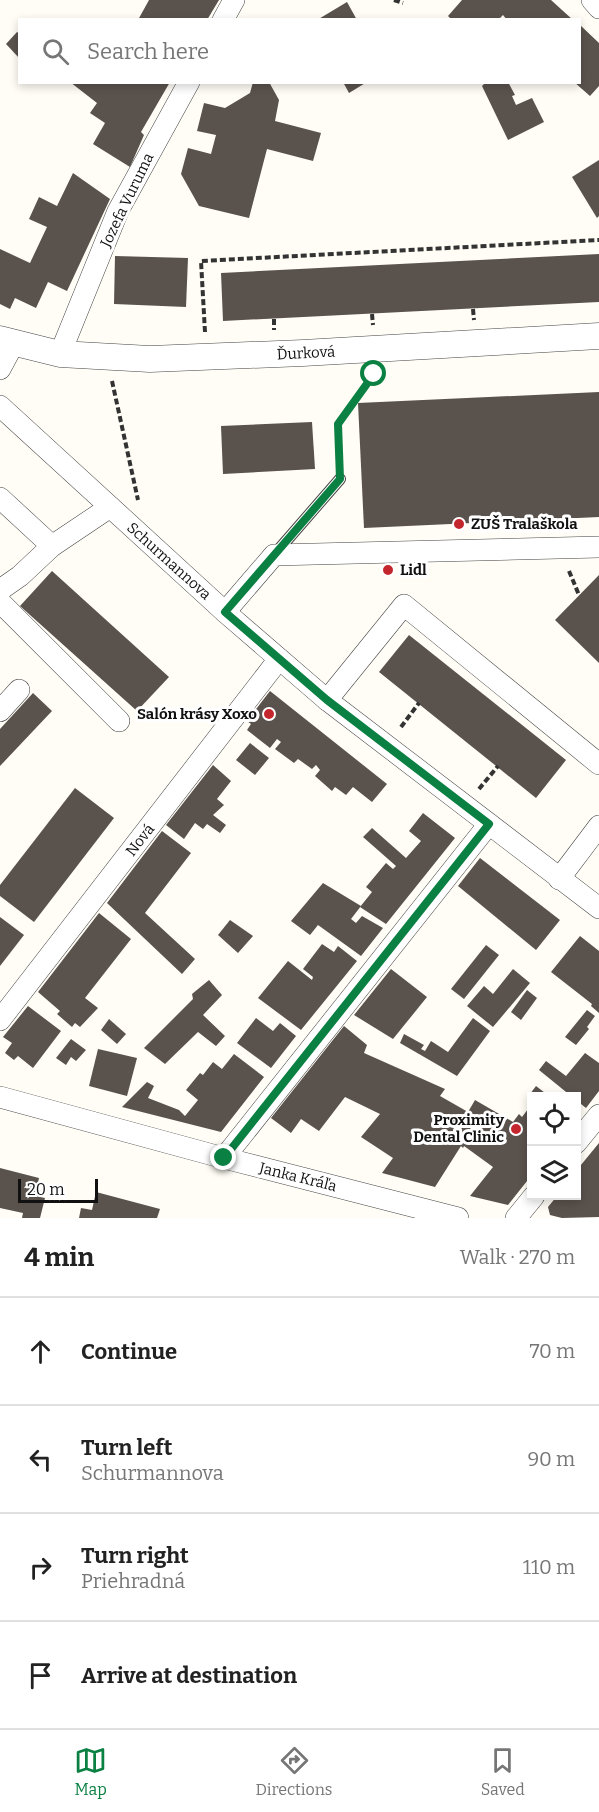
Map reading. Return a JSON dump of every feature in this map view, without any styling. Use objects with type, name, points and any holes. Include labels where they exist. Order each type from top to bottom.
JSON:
[{"type":"street","points":[[224,18],[234,0]]},
{"type":"street","points":[[592,0],[599,8]]},
{"type":"street","name":"Jozefa Vuruma","points":[[60,354],[118,211],[188,84]]},
{"type":"street","name":"Ďurková","points":[[0,369],[7,341],[60,354],[150,359],[303,353],[599,336]]},
{"type":"street","name":"Schurmannova","points":[[0,405],[225,612],[327,700],[599,908]]},
{"type":"street","points":[[0,498],[52,546]]},
{"type":"street","points":[[0,590],[20,576],[52,546],[110,507]]},
{"type":"street","points":[[225,612],[274,555],[599,547]]},
{"type":"street","points":[[0,602],[119,721]]},
{"type":"street","points":[[327,700],[404,605],[599,764]]},
{"type":"street","name":"Nová","points":[[0,1020],[279,659]]},
{"type":"street","points":[[0,711],[19,690]]},
{"type":"street","points":[[224,1158],[489,824]]},
{"type":"street","points":[[559,879],[599,826]]},
{"type":"street","name":"Janka Kráľa","points":[[0,1097],[458,1218]]},
{"type":"street","points":[[581,1137],[599,1115]]},
{"type":"street","points":[[516,1218],[531,1200]]},
{"type":"lane","points":[[274,555],[340,479]]},
{"type":"path","points":[[394,0],[403,3]]},
{"type":"path","points":[[206,334],[201,261],[599,240]]},
{"type":"path","points":[[473,309],[474,320]]},
{"type":"path","points":[[372,314],[373,326]]},
{"type":"path","points":[[274,319],[274,331]]},
{"type":"path","points":[[340,479],[338,424],[374,374]]},
{"type":"path","points":[[112,381],[139,504]]},
{"type":"path","points":[[397,731],[419,704]]},
{"type":"path","points":[[475,794],[498,766]]},
{"type":"building","points":[[149,0],[219,0],[208,18],[139,18]]},
{"type":"building","points":[[462,0],[551,0],[571,18],[505,18],[503,15],[500,18],[450,18],[448,16]]},
{"type":"building","points":[[347,2],[356,18],[320,18]]},
{"type":"building","points":[[581,26],[599,43],[599,86],[590,96],[576,84],[581,84]]},
{"type":"building","points":[[18,33],[18,57],[6,44]]},
{"type":"building","points":[[73,84],[169,84],[141,132],[144,135],[130,167],[93,144],[105,123],[90,113],[97,103]]},
{"type":"building","points":[[252,84],[270,84],[279,100],[275,121],[321,133],[313,161],[267,149],[249,218],[199,206],[181,174],[188,148],[211,154],[216,135],[197,131],[204,103],[225,108],[250,93]]},
{"type":"building","points":[[344,84],[364,84],[349,93]]},
{"type":"building","points":[[484,84],[509,84],[515,95],[512,96],[516,105],[532,98],[544,122],[508,140],[482,86]]},
{"type":"building","points":[[599,160],[599,216],[597,218],[572,177]]},
{"type":"building","points":[[73,173],[110,199],[67,291],[48,282],[36,308],[15,298],[10,309],[0,304],[0,249],[30,263],[47,227],[29,219],[39,197],[57,206]]},
{"type":"building","points":[[599,254],[599,302],[223,321],[221,273]]},
{"type":"building","points":[[115,256],[188,258],[186,307],[114,304]]},
{"type":"building","points":[[599,392],[599,517],[364,528],[358,403]]},
{"type":"building","points":[[312,422],[315,469],[223,474],[221,426]]},
{"type":"building","points":[[52,571],[169,677],[137,711],[20,606]]},
{"type":"building","points":[[599,575],[599,663],[555,620]]},
{"type":"building","points":[[409,635],[566,760],[536,798],[379,672]]},
{"type":"building","points":[[270,691],[387,784],[372,802],[353,787],[346,795],[335,787],[332,791],[315,776],[320,770],[316,765],[312,769],[298,759],[294,763],[275,749],[281,742],[277,739],[270,748],[247,730],[251,724],[247,721]]},
{"type":"building","points":[[33,693],[52,711],[0,766],[0,729]]},
{"type":"building","points":[[250,743],[269,758],[255,775],[236,760]]},
{"type":"building","points":[[213,765],[231,781],[217,799],[224,805],[213,815],[226,825],[220,833],[207,824],[203,829],[195,823],[184,839],[166,825]]},
{"type":"building","points":[[75,788],[114,818],[34,922],[0,896],[0,885]]},
{"type":"building","points":[[423,813],[455,838],[386,924],[360,907],[372,892],[366,887],[386,863],[393,869],[396,866],[363,837],[372,828],[406,858],[421,841],[409,831]]},
{"type":"building","points":[[162,831],[191,853],[145,913],[195,959],[182,974],[107,903]]},
{"type":"building","points":[[480,858],[560,920],[536,950],[458,886]]},
{"type":"building","points":[[323,883],[361,906],[351,919],[356,923],[362,916],[383,928],[361,956],[318,925],[310,935],[291,921]]},
{"type":"building","points":[[99,913],[131,939],[85,998],[98,1008],[80,1027],[75,1023],[72,1027],[57,1014],[60,1011],[38,992]]},
{"type":"building","points":[[0,917],[24,935],[0,966]]},
{"type":"building","points":[[230,920],[253,936],[238,953],[218,935]]},
{"type":"building","points":[[580,936],[599,951],[599,1013],[591,1006],[592,1004],[551,972]]},
{"type":"building","points":[[322,944],[334,952],[338,946],[357,961],[301,1030],[258,998],[288,961],[312,980],[313,977],[303,969]]},
{"type":"building","points":[[486,945],[499,955],[464,999],[451,989]]},
{"type":"building","points":[[391,969],[427,997],[393,1039],[354,1015]]},
{"type":"building","points":[[513,969],[530,983],[493,1027],[467,1006],[484,986],[493,994]]},
{"type":"building","points":[[209,980],[222,995],[203,1015],[225,1036],[216,1046],[198,1032],[165,1064],[144,1048],[193,999],[192,994]]},
{"type":"building","points":[[527,990],[537,998],[521,1020],[511,1012]]},
{"type":"building","points":[[28,1006],[61,1031],[33,1068],[18,1056],[14,1060],[5,1053],[12,1043],[3,1037]]},
{"type":"building","points":[[587,1010],[595,1016],[587,1027],[589,1029],[576,1045],[565,1037]]},
{"type":"building","points":[[256,1018],[273,1031],[280,1023],[296,1036],[271,1068],[237,1043]]},
{"type":"building","points":[[473,1018],[490,1031],[457,1076],[400,1043],[404,1034],[424,1045],[421,1049],[425,1051],[431,1041],[448,1052]]},
{"type":"building","points":[[109,1019],[126,1034],[117,1044],[101,1030]]},
{"type":"building","points":[[344,1026],[367,1045],[364,1053],[445,1089],[440,1096],[468,1112],[475,1100],[513,1122],[519,1114],[522,1117],[527,1110],[527,1181],[508,1205],[470,1196],[493,1167],[464,1146],[463,1148],[461,1146],[435,1187],[382,1173],[393,1158],[361,1137],[380,1114],[345,1097],[319,1131],[301,1119],[291,1133],[271,1118]]},
{"type":"building","points":[[71,1039],[86,1050],[76,1061],[71,1057],[66,1065],[56,1058]]},
{"type":"building","points":[[98,1049],[137,1058],[127,1096],[89,1086]]},
{"type":"building","points":[[585,1053],[599,1063],[599,1091],[586,1108],[581,1104],[581,1092],[566,1092],[539,1070],[546,1061],[566,1076]]},
{"type":"building","points":[[234,1054],[264,1077],[221,1132],[122,1107],[147,1082],[154,1086],[148,1098],[179,1110],[185,1116],[198,1100],[186,1090],[200,1073],[203,1075],[213,1062],[222,1069]]},
{"type":"building","points":[[536,1086],[544,1092],[532,1092]]},
{"type":"building","points":[[599,1143],[599,1217],[562,1218],[550,1215],[548,1207],[554,1200],[581,1200],[581,1165]]},
{"type":"building","points":[[0,1168],[39,1178],[35,1196],[45,1198],[40,1218],[22,1218],[23,1213],[0,1208]]},
{"type":"building","points":[[96,1192],[160,1209],[157,1218],[79,1218],[81,1208],[92,1210]]},
{"type":"place","name":"ZUŠ Tralaškola","points":[[459,524]]},
{"type":"place","name":"Lidl","points":[[388,570]]},
{"type":"place","name":"Salón krásy Xoxo","points":[[269,714]]},
{"type":"place","name":"Proximity Dental Clinic","points":[[516,1129]]},
{"type":"route","points":[[224,1158],[489,824],[327,700],[225,612],[340,479],[338,424],[374,374]]}]
